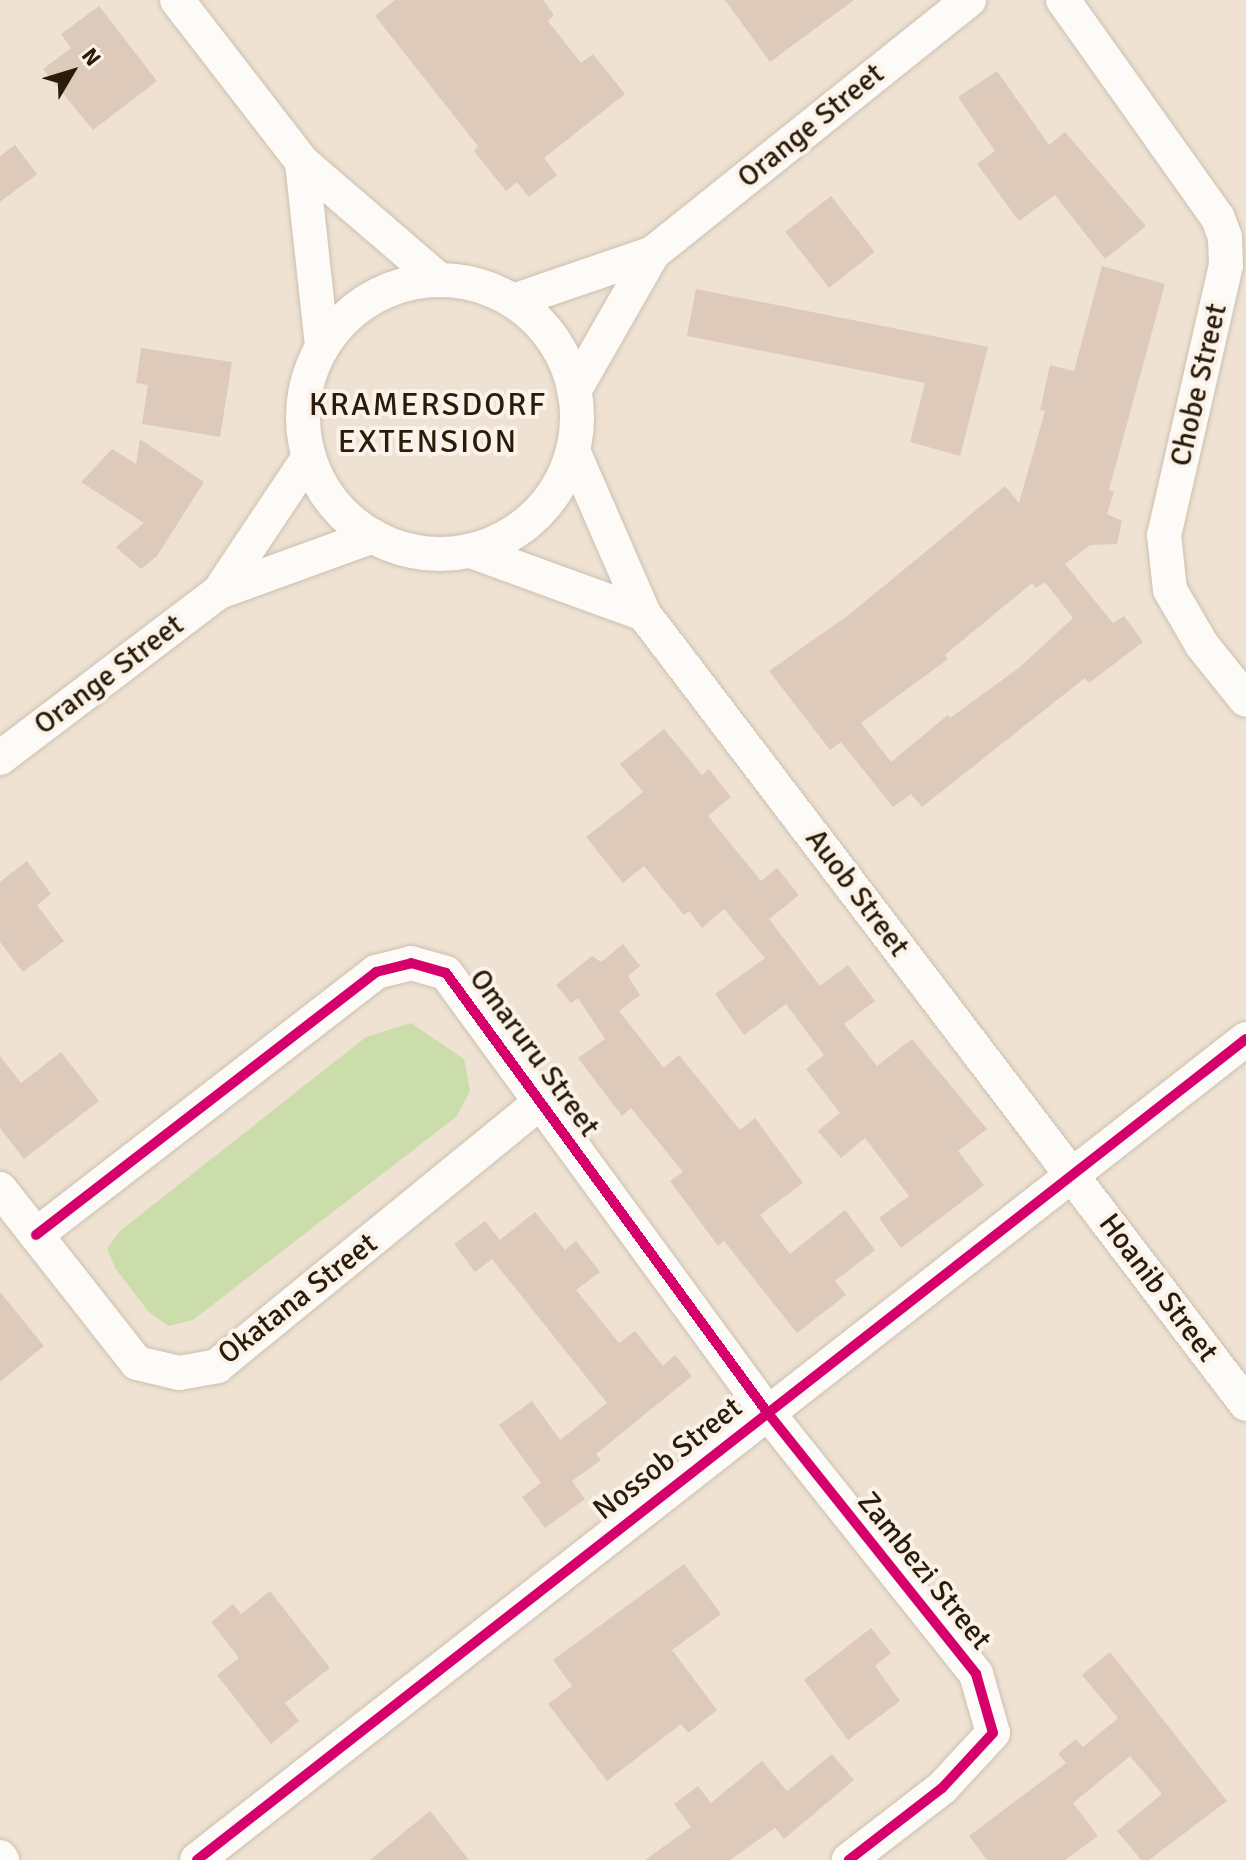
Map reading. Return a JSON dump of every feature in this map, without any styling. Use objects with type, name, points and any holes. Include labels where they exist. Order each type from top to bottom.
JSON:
[{"type":"street","points":[[177,0],[302,162],[438,279]]},
{"type":"street","name":"Orange Street","points":[[513,301],[653,253],[969,0]]},
{"type":"street","name":"Chobe Street","points":[[1063,0],[1218,218],[1225,237],[1226,265],[1164,535],[1170,590],[1202,645],[1246,700]]},
{"type":"street","points":[[302,162],[322,346]]},
{"type":"street","name":"Orange Street","points":[[574,391],[653,253]]},
{"type":"street","points":[[438,279],[477,285],[513,301],[542,325],[563,356],[574,391],[573,451],[559,486],[536,516],[506,537],[471,551],[437,554],[373,536],[338,506],[309,457],[304,406],[307,382],[322,346],[365,303],[392,287],[438,279]]},
{"type":"street","name":"Auob Street","points":[[573,451],[644,614],[1070,1172]]},
{"type":"street","name":"Orange Street","points":[[219,592],[309,457]]},
{"type":"street","name":"Orange Street","points":[[0,758],[219,592],[373,536]]},
{"type":"street","points":[[471,551],[644,614]]},
{"type":"street","name":"Omaruru Street","points":[[36,1235],[376,972],[411,963],[446,973],[767,1412]]},
{"type":"street","name":"Nossob Street","points":[[197,1860],[1070,1172],[1246,1039]]},
{"type":"street","name":"Okatana Street","points":[[0,1189],[137,1363],[179,1373],[217,1366],[540,1103]]},
{"type":"street","name":"Hoanib Street","points":[[1070,1172],[1246,1404]]},
{"type":"street","name":"Zambezi Street","points":[[767,1412],[976,1674],[993,1733],[942,1788],[849,1860]]},
{"type":"green space","points":[[411,1023],[464,1059],[470,1091],[456,1117],[193,1320],[168,1326],[148,1311],[115,1268],[107,1248],[120,1231],[366,1037]]},
{"type":"building","points":[[395,0],[543,0],[554,15],[548,21],[581,63],[593,54],[625,94],[544,158],[557,175],[529,197],[517,182],[506,191],[474,151],[478,146],[375,16]]},
{"type":"building","points":[[725,0],[854,0],[770,62]]},
{"type":"building","points":[[99,6],[157,81],[93,130],[43,69],[71,48],[61,34]]},
{"type":"building","points":[[997,71],[1049,145],[1065,132],[1146,226],[1105,259],[1055,195],[1019,221],[977,164],[995,151],[958,97]]},
{"type":"building","points":[[15,145],[37,174],[0,202],[0,156]]},
{"type":"building","points":[[831,196],[875,252],[829,288],[785,232]]},
{"type":"building","points":[[1102,266],[1165,284],[1109,490],[1114,492],[1107,514],[1122,521],[1117,544],[1090,545],[1065,564],[1113,623],[1124,616],[1143,642],[1089,683],[1085,678],[922,807],[911,794],[893,807],[841,742],[830,750],[769,671],[850,614],[1005,486],[1019,503],[1045,411],[1040,410],[1050,365],[1074,371]],"holes":[[[1045,582],[1073,618],[1020,667],[950,718],[948,715],[891,762],[861,723],[948,659],[945,655],[1032,583],[1036,588]]]},
{"type":"building","points":[[696,289],[988,347],[960,456],[910,442],[925,383],[687,336]]},
{"type":"building","points":[[141,348],[232,362],[220,437],[142,424],[148,385],[136,383]]},
{"type":"building","points":[[140,439],[204,482],[157,556],[141,569],[116,547],[144,523],[81,482],[112,449],[136,464]]},
{"type":"building","points":[[664,729],[702,775],[709,769],[731,797],[708,816],[761,881],[777,868],[799,895],[769,919],[820,986],[848,965],[875,1001],[844,1024],[877,1066],[912,1039],[987,1129],[958,1151],[984,1185],[901,1248],[879,1218],[909,1196],[865,1138],[841,1158],[818,1131],[840,1113],[806,1069],[824,1055],[786,1004],[744,1035],[715,994],[765,958],[724,909],[702,928],[689,911],[684,915],[644,866],[623,883],[586,837],[643,792],[620,764]]},
{"type":"building","points":[[27,861],[51,894],[37,905],[64,941],[23,972],[0,942],[0,882]]},
{"type":"building","points":[[623,944],[640,966],[628,976],[640,995],[619,1011],[664,1068],[679,1055],[740,1130],[755,1118],[803,1183],[760,1215],[790,1254],[845,1210],[875,1250],[835,1281],[846,1295],[797,1333],[724,1241],[718,1246],[670,1181],[683,1172],[631,1108],[622,1116],[578,1058],[605,1039],[578,998],[571,1003],[556,985],[592,956],[601,962]]},
{"type":"building","points":[[61,1052],[99,1101],[24,1159],[0,1128],[0,1056],[21,1083]]},
{"type":"building","points":[[535,1212],[565,1250],[576,1241],[600,1272],[576,1290],[619,1343],[635,1331],[663,1366],[675,1355],[692,1376],[596,1454],[601,1460],[572,1481],[585,1499],[545,1528],[522,1497],[541,1483],[499,1425],[532,1401],[560,1440],[607,1403],[492,1259],[475,1272],[454,1244],[485,1221],[500,1240]]},
{"type":"building","points":[[0,1292],[44,1346],[0,1382]]},
{"type":"building","points":[[684,1564],[721,1614],[672,1650],[717,1710],[688,1733],[681,1724],[607,1781],[548,1704],[572,1686],[553,1660]]},
{"type":"building","points":[[270,1591],[330,1668],[285,1703],[299,1721],[271,1744],[217,1675],[239,1658],[211,1622],[233,1604],[241,1614]]},
{"type":"building","points":[[871,1628],[891,1653],[875,1666],[900,1701],[848,1740],[804,1680]]},
{"type":"building","points":[[1110,1652],[1227,1801],[1149,1860],[1141,1860],[1117,1831],[1162,1794],[1130,1756],[1073,1803],[1098,1836],[1065,1860],[987,1860],[969,1836],[1066,1763],[1058,1754],[1076,1739],[1083,1747],[1118,1718],[1082,1675]]},
{"type":"building","points":[[832,1754],[854,1780],[784,1839],[775,1828],[730,1860],[645,1860],[691,1827],[674,1804],[698,1786],[711,1803],[762,1761],[787,1791]]},
{"type":"building","points":[[430,1811],[469,1860],[370,1860]]},
{"type":"cycle path","points":[[36,1235],[376,972],[411,963],[446,973],[767,1412],[976,1674],[993,1733],[942,1788],[849,1860]]},
{"type":"cycle path","points":[[197,1860],[1246,1039]]},
{"type":"district","name":"KRAMERSDORF EXTENSION","points":[[428,424]]}]
